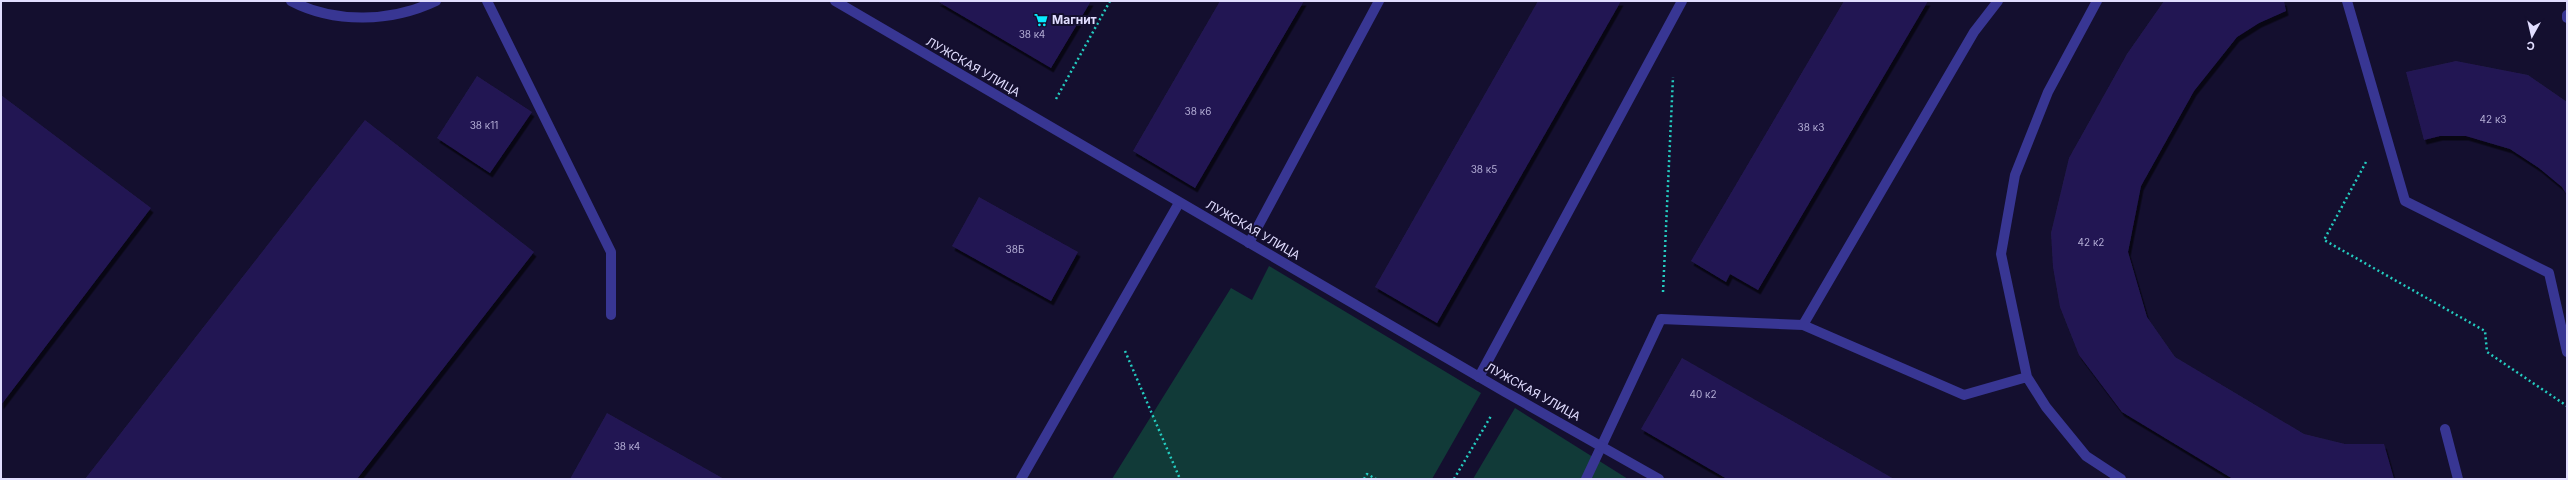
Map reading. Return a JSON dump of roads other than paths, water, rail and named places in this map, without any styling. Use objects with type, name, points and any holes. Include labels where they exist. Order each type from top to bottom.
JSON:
[{"type":"street","points":[[291,1],[330,16],[376,17],[422,8],[436,1]]},
{"type":"street","points":[[487,1],[611,252],[611,315]]},
{"type":"street","name":"ЛУЖСКАЯ УЛИЦА","points":[[835,1],[1179,203],[1505,392],[1602,445],[1659,479]]},
{"type":"street","points":[[1249,243],[1379,1]]},
{"type":"street","points":[[1479,377],[1682,1]]},
{"type":"street","points":[[1803,325],[1974,32],[1998,1]]},
{"type":"street","points":[[2098,1],[2048,92],[2014,183],[2001,254],[2027,377],[2046,407],[2086,456],[2121,479]]},
{"type":"street","points":[[2347,1],[2405,201],[2549,273],[2567,352]]},
{"type":"street","points":[[1020,479],[1179,203]]},
{"type":"street","points":[[1586,479],[1662,318],[1803,325],[1964,395],[2027,377]]},
{"type":"street","points":[[2445,429],[2458,479]]},
{"type":"place","name":"Магнит","points":[[1041,20]]}]
